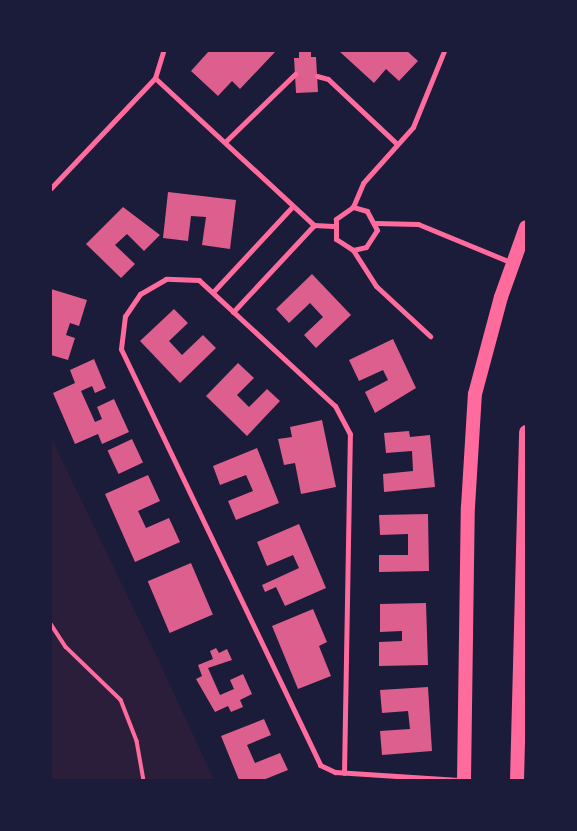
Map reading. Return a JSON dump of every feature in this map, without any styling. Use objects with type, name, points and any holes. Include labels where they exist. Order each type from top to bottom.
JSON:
[{"type":"main road","points":[[461,780],[468,507],[475,394],[520,265],[526,226]]},
{"type":"main road","points":[[517,780],[526,432]]},
{"type":"lane","points":[[51,188],[155,78],[163,51]]},
{"type":"lane","points":[[353,207],[363,183],[413,127],[444,51]]},
{"type":"lane","points":[[225,142],[295,74]]},
{"type":"lane","points":[[317,76],[328,79],[397,144]]},
{"type":"lane","points":[[155,78],[314,225],[333,226]]},
{"type":"lane","points":[[213,292],[293,206]]},
{"type":"lane","points":[[353,250],[372,243],[376,223],[367,211],[353,207],[340,213],[333,226],[340,245],[353,250],[376,286],[430,336]]},
{"type":"lane","points":[[376,223],[418,224],[520,265]]},
{"type":"lane","points":[[233,312],[314,225]]},
{"type":"lane","points":[[344,773],[351,434],[335,407],[199,280],[166,279],[140,294],[125,316],[121,349],[320,765],[344,773],[461,780]]},
{"type":"path","points":[[51,624],[66,647],[121,700],[137,741],[144,780]]},
{"type":"shaded area","points":[[51,437],[160,663],[214,780],[51,780]]},
{"type":"building","points":[[209,51],[276,51],[240,89],[232,81],[218,96],[191,71]]},
{"type":"building","points":[[299,51],[311,51],[311,57],[316,57],[318,92],[296,93],[294,58],[299,58]]},
{"type":"building","points":[[339,51],[407,51],[418,61],[399,81],[386,69],[374,83]]},
{"type":"building","points":[[168,192],[236,200],[230,249],[202,245],[206,217],[191,216],[188,241],[163,238]]},
{"type":"building","points":[[123,207],[160,235],[144,251],[127,234],[115,245],[135,264],[121,278],[86,244]]},
{"type":"building","points":[[312,274],[351,315],[316,348],[304,335],[323,317],[310,303],[289,323],[276,309]]},
{"type":"building","points":[[51,289],[87,300],[79,326],[70,323],[66,335],[75,338],[68,360],[51,355]]},
{"type":"building","points":[[174,309],[188,323],[169,341],[182,355],[203,335],[216,348],[180,383],[140,341]]},
{"type":"building","points":[[393,339],[416,388],[375,413],[365,392],[388,380],[383,370],[359,381],[349,360]]},
{"type":"building","points":[[94,359],[106,388],[95,393],[92,386],[81,391],[95,422],[102,419],[97,407],[114,399],[129,432],[102,444],[98,434],[75,444],[53,393],[75,383],[70,370]]},
{"type":"building","points":[[238,363],[254,378],[237,395],[249,407],[267,389],[280,401],[247,436],[206,396]]},
{"type":"building","points":[[322,420],[336,487],[301,494],[295,463],[284,465],[278,439],[292,437],[290,427]]},
{"type":"building","points":[[409,431],[410,437],[430,435],[435,487],[384,492],[383,474],[413,471],[412,451],[386,453],[384,433]]},
{"type":"building","points":[[132,439],[143,463],[119,474],[108,450]]},
{"type":"building","points":[[257,448],[279,503],[236,520],[228,501],[253,491],[246,475],[220,485],[213,466]]},
{"type":"building","points":[[148,475],[160,501],[138,511],[146,528],[169,518],[180,542],[135,562],[105,494]]},
{"type":"building","points":[[428,514],[429,571],[379,572],[379,555],[408,555],[408,534],[380,535],[379,515]]},
{"type":"building","points":[[299,524],[326,588],[285,606],[276,587],[265,592],[262,585],[299,568],[293,555],[267,566],[257,542]]},
{"type":"building","points":[[191,563],[213,615],[170,633],[148,581]]},
{"type":"building","points":[[426,603],[428,665],[379,666],[379,642],[402,641],[402,631],[380,632],[380,604]]},
{"type":"building","points":[[313,609],[327,642],[319,646],[331,676],[298,689],[272,626]]},
{"type":"building","points":[[216,648],[219,653],[227,649],[232,660],[208,668],[220,695],[234,689],[230,680],[243,674],[252,694],[240,700],[243,707],[231,712],[228,706],[215,712],[196,679],[202,676],[198,665],[213,659],[210,651]]},
{"type":"building","points":[[428,687],[432,751],[382,755],[380,731],[410,729],[408,711],[382,713],[380,690]]},
{"type":"building","points":[[264,719],[271,735],[247,745],[255,763],[280,753],[288,770],[263,780],[239,780],[221,736]]}]
